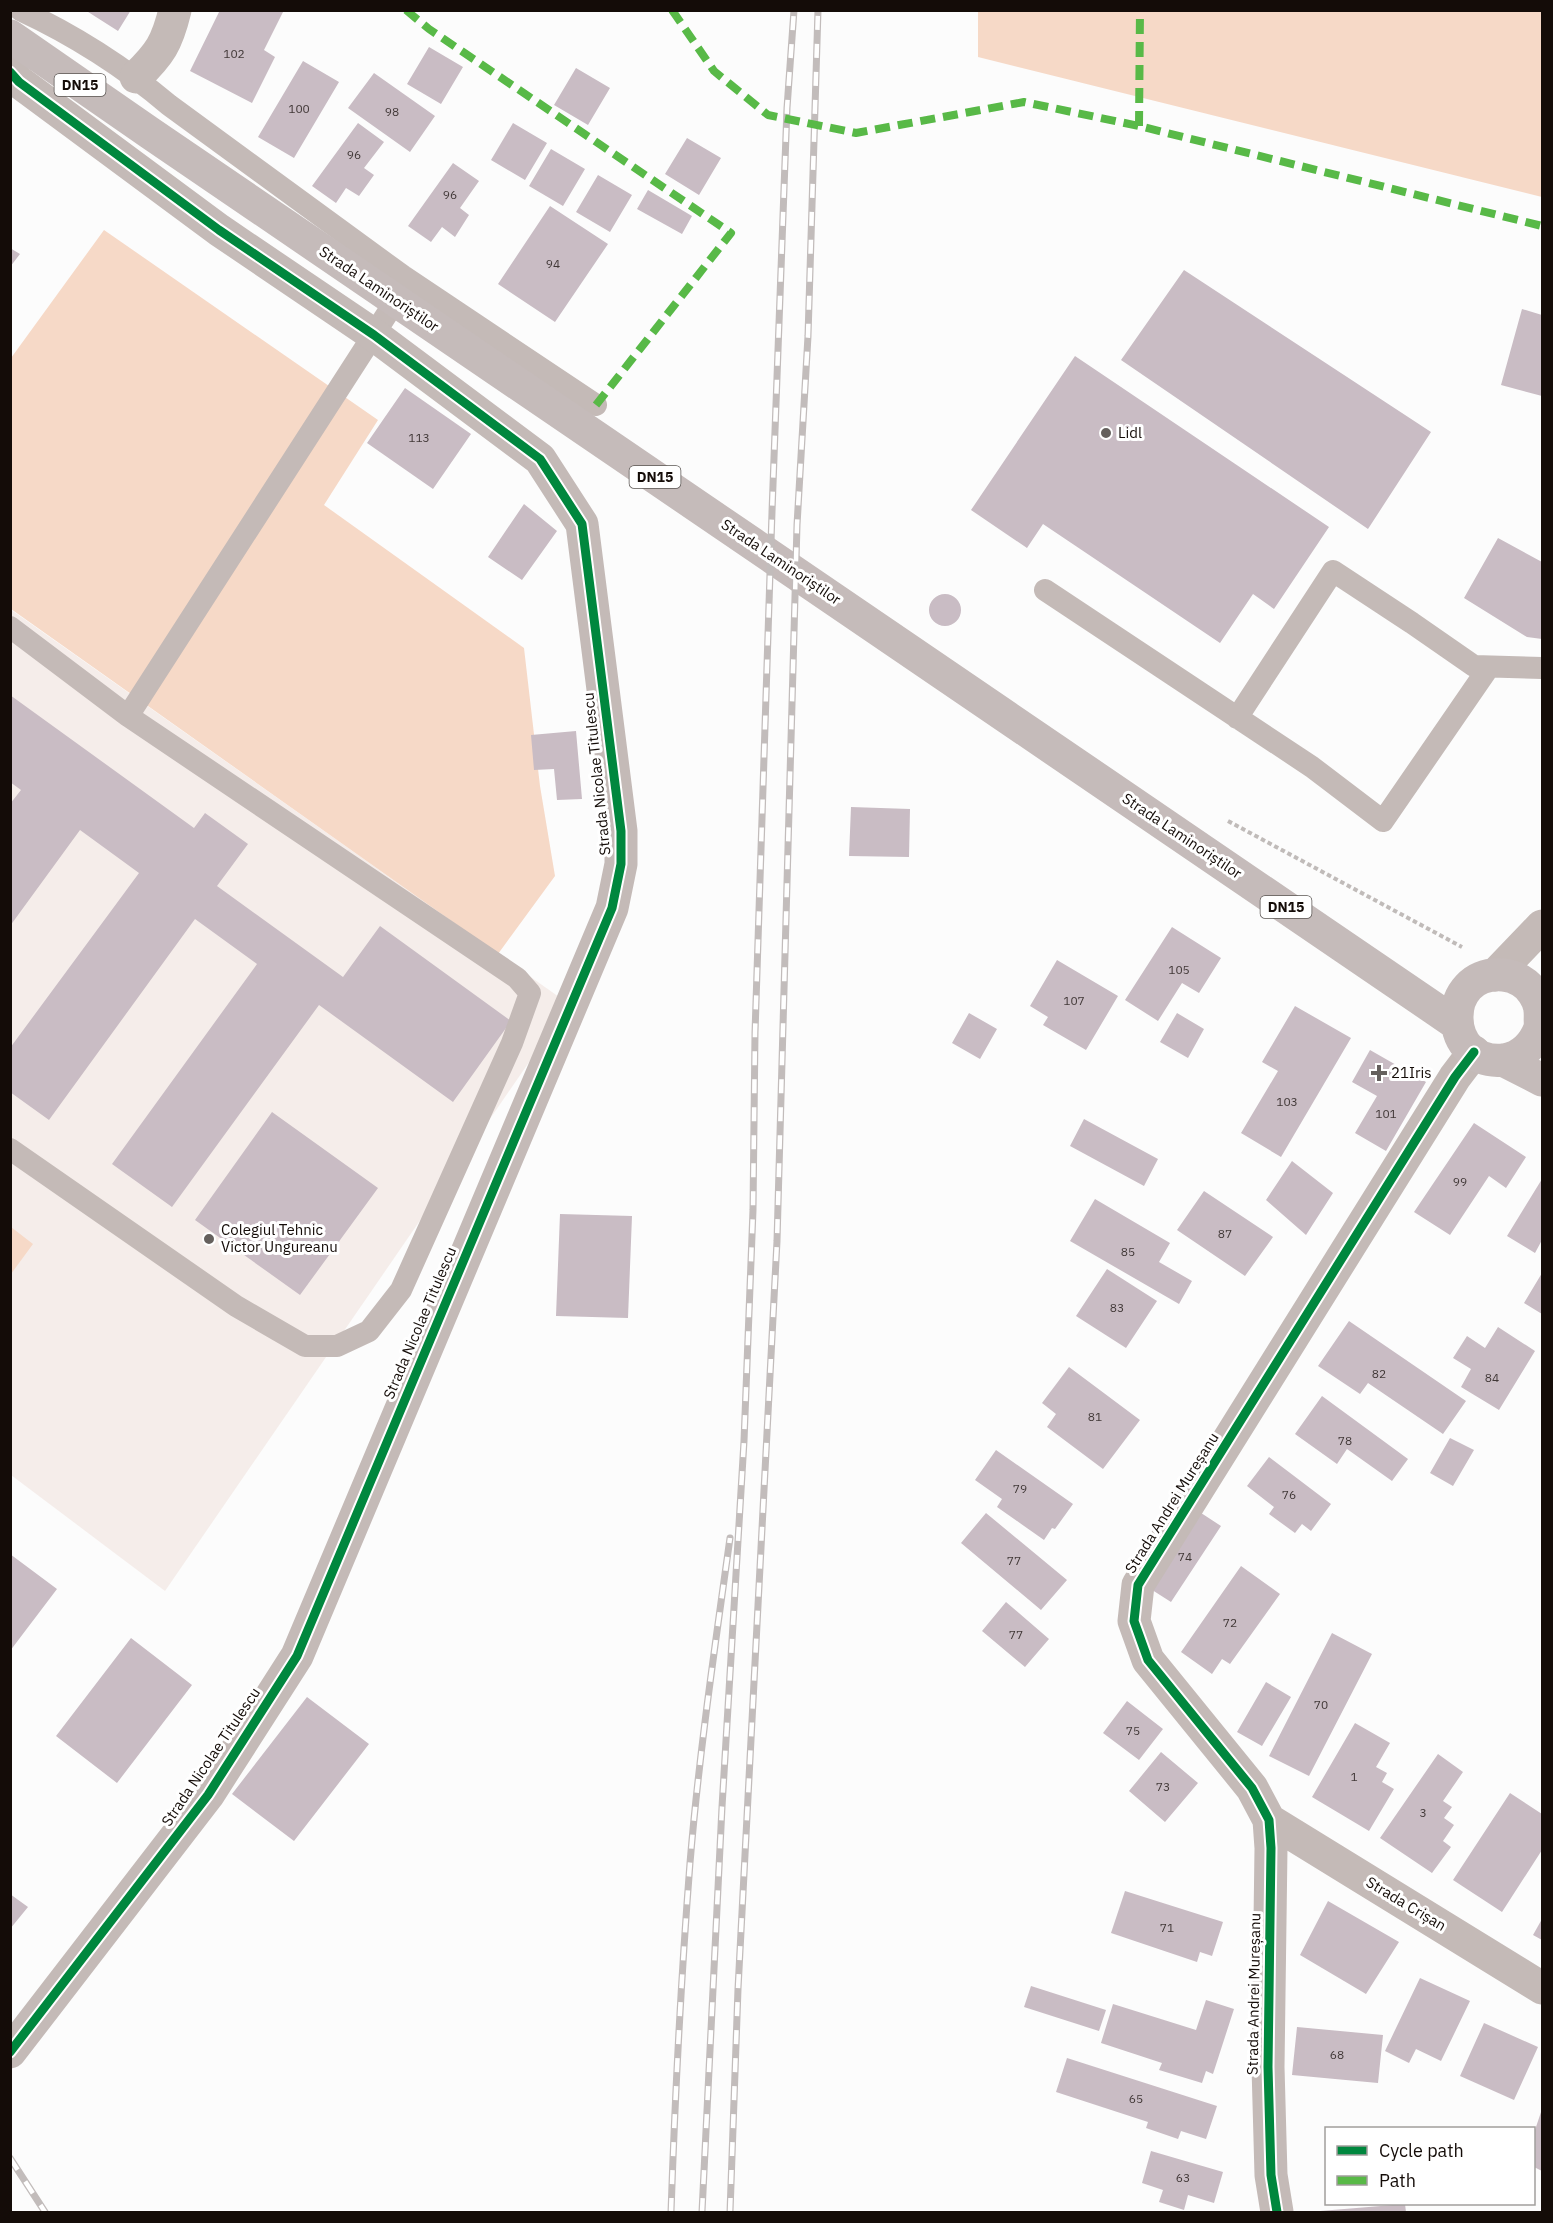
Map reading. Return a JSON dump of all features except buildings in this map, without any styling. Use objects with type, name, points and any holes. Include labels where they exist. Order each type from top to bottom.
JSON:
[{"type":"main road","name":"Strada Laminoriștilor","points":[[10,36],[1411,993],[1470,1051],[1542,1080]]},
{"type":"main road","points":[[1411,993],[1510,976],[1523,982],[1536,997],[1542,1023],[1535,1040],[1515,1057],[1470,1051],[1456,1014],[1460,999],[1482,981]]},
{"type":"street","points":[[136,77],[157,57],[169,35],[175,10]]},
{"type":"street","points":[[10,72],[19,82],[219,230],[374,335]]},
{"type":"street","name":"Strada Nicolae Titulescu","points":[[10,2052],[208,1795],[297,1656],[612,908],[621,864],[621,831],[582,524],[540,459],[374,335]]},
{"type":"street","points":[[1482,981],[1542,926]]},
{"type":"street","name":"Strada Andrei Mureșanu","points":[[1277,2212],[1271,2175],[1268,2067],[1271,1848],[1269,1820],[1252,1788],[1148,1660],[1134,1621],[1138,1585],[1470,1051]]},
{"type":"street","name":"Strada Crișan","points":[[1269,1820],[1542,1988]]},
{"type":"lane","points":[[20,10],[60,29],[136,77],[169,105],[403,276],[596,405]]},
{"type":"lane","points":[[128,716],[396,300]]},
{"type":"lane","points":[[1237,718],[1333,572],[1412,622],[1474,666],[1542,668]]},
{"type":"lane","points":[[1045,590],[1312,767],[1383,821],[1490,666]]},
{"type":"lane","points":[[10,627],[128,716],[517,978],[530,993],[512,1043],[401,1290],[369,1331],[338,1346],[305,1346],[236,1306],[10,1149]]},
{"type":"shaded area","points":[[978,11],[1542,11],[1542,197],[978,57]]},
{"type":"shaded area","points":[[104,230],[378,420],[324,505],[524,648],[540,786],[555,876],[498,954],[11,609],[11,358]]},
{"type":"shaded area","name":"Colegiul Tehnic Victor Ungureanu","points":[[10,609],[569,1004],[165,1591],[11,1475]]},
{"type":"shaded area","points":[[11,1227],[33,1244],[11,1274]]},
{"type":"railway","points":[[702,2212],[722,1807],[744,1441],[753,1210],[755,1033],[772,512],[787,108],[794,10]]},
{"type":"railway","points":[[730,2212],[738,1989],[777,1241],[797,525],[808,336],[818,10]]},
{"type":"railway","points":[[671,2212],[690,1863],[703,1741],[730,1538]]},
{"type":"railway","points":[[10,2158],[45,2212]]},
{"type":"marked path","points":[[406,10],[429,29],[731,233],[596,405]]},
{"type":"marked path","points":[[672,10],[714,71],[768,115],[856,133],[1024,102],[1139,126],[1542,226]]},
{"type":"marked path","points":[[1139,126],[1140,10]]},
{"type":"cycle path","points":[[10,72],[19,82],[219,230],[374,335],[540,459],[582,524],[621,831],[621,864],[612,908],[297,1656],[208,1795],[10,2052]]},
{"type":"cycle path","points":[[1277,2212],[1271,2175],[1268,2067],[1271,1848],[1269,1820],[1252,1788],[1148,1660],[1134,1621],[1138,1585],[1455,1077],[1474,1052]]},
{"type":"place","name":"Lidl","points":[[1106,433]]},
{"type":"place","name":"21Iris","points":[[1379,1073]]},
{"type":"place","name":"Colegiul Tehnic Victor Ungureanu","points":[[209,1239]]}]
